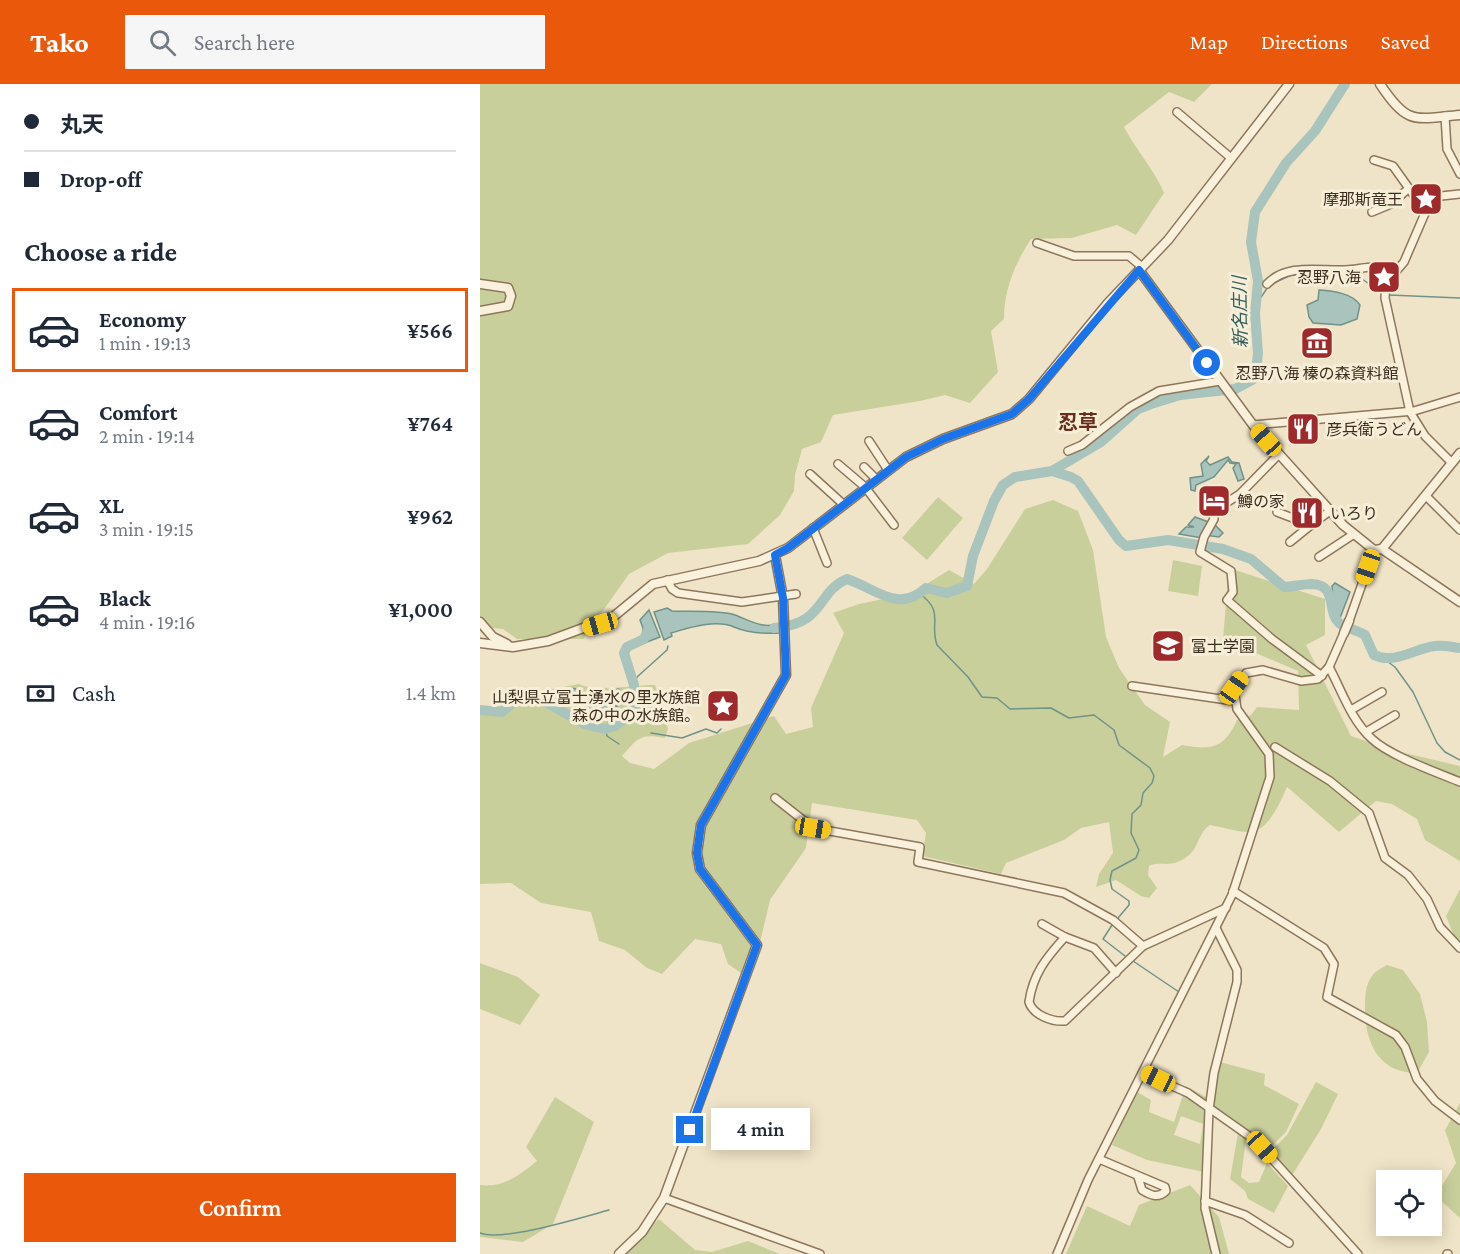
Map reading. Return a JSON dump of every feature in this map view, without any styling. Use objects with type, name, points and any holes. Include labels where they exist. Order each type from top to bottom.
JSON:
[{"type":"street","points":[[480,643],[513,647],[548,640],[600,624],[613,617],[643,590],[667,580],[759,561],[775,555],[906,457],[943,439],[1012,414],[1029,399],[1141,268],[1168,240],[1289,84]]},
{"type":"street","points":[[1380,84],[1393,103],[1408,117],[1416,119],[1460,115]]},
{"type":"street","points":[[1177,112],[1231,158]]},
{"type":"street","points":[[1444,116],[1447,149],[1460,174]]},
{"type":"street","points":[[1374,160],[1393,166],[1413,194],[1432,197],[1460,195]]},
{"type":"street","points":[[1372,212],[1391,204],[1408,189]]},
{"type":"street","points":[[1386,283],[1404,262],[1432,197]]},
{"type":"street","points":[[1036,243],[1074,256],[1129,256],[1141,268],[1252,425],[1330,511],[1354,534],[1460,602]]},
{"type":"street","points":[[1266,284],[1290,271],[1338,271],[1374,267],[1386,283],[1386,295],[1410,412],[1425,436],[1452,463]]},
{"type":"street","points":[[480,284],[508,288],[511,296],[508,306],[480,311]]},
{"type":"street","points":[[1068,452],[1082,445],[1130,407],[1159,391],[1221,382]]},
{"type":"street","points":[[1252,425],[1410,412],[1460,397]]},
{"type":"street","points":[[869,441],[888,470]]},
{"type":"street","points":[[1057,1254],[1099,1159],[1226,909],[1270,777],[1269,754],[1237,709],[1234,701],[1234,688],[1246,672],[1263,670],[1301,681],[1311,681],[1322,676],[1329,667],[1344,633],[1378,549],[1426,496],[1460,453]]},
{"type":"street","points":[[1279,454],[1240,494],[1212,512],[1214,519],[1202,545],[1202,555],[1232,571],[1233,592],[1227,600],[1272,639],[1322,676]]},
{"type":"street","points":[[838,464],[865,487],[894,525]]},
{"type":"street","points":[[864,467],[876,479]]},
{"type":"street","points":[[810,474],[843,504]]},
{"type":"street","points":[[1426,496],[1460,530]]},
{"type":"street","points":[[1290,542],[1330,511]]},
{"type":"street","points":[[1277,512],[1311,525]]},
{"type":"street","points":[[813,528],[827,562]]},
{"type":"street","points":[[1319,557],[1354,534]]},
{"type":"street","points":[[619,1254],[642,1232],[664,1198],[757,945],[700,869],[697,853],[701,825],[783,682],[787,665],[782,597],[775,555]]},
{"type":"street","points":[[667,580],[678,592],[742,602],[796,594]]},
{"type":"street","points":[[480,622],[493,637],[513,647]]},
{"type":"street","points":[[1329,667],[1345,702],[1372,739],[1393,752],[1460,782]]},
{"type":"street","points":[[1132,686],[1234,701]]},
{"type":"street","points":[[1352,710],[1382,692]]},
{"type":"street","points":[[1366,732],[1395,715]]},
{"type":"street","points":[[1275,747],[1330,781],[1369,813],[1385,858],[1414,883],[1427,898],[1440,927],[1460,948]]},
{"type":"street","points":[[775,798],[813,828],[920,847],[918,862],[1064,892],[1113,920],[1143,946]]},
{"type":"street","points":[[1233,891],[1324,948],[1334,964],[1326,997],[1396,1035],[1405,1047],[1417,1079],[1435,1101],[1460,1120]]},
{"type":"street","points":[[1065,937],[1042,963],[1031,985],[1029,1002],[1037,1012],[1057,1022],[1065,1021],[1143,946],[1226,909]]},
{"type":"street","points":[[1042,924],[1065,937],[1094,948],[1116,973]]},
{"type":"street","points":[[1216,928],[1238,970],[1214,1073],[1209,1110],[1205,1201],[1216,1254]]},
{"type":"street","points":[[1143,1072],[1188,1093],[1262,1147],[1358,1254]]},
{"type":"street","points":[[1099,1159],[1138,1177]]},
{"type":"street","points":[[664,1198],[820,1254]]},
{"type":"street","points":[[1205,1201],[1245,1215],[1289,1243]]},
{"type":"green space","points":[[480,84],[1212,84],[1194,102],[1169,92],[1124,127],[1164,193],[1136,235],[1117,225],[1072,238],[1031,239],[1012,277],[1006,298],[1004,319],[991,331],[998,372],[970,403],[945,395],[833,415],[821,442],[802,449],[795,475],[794,491],[780,515],[748,544],[668,553],[629,574],[583,639],[517,639],[503,629],[480,627]]},
{"type":"green space","points":[[938,497],[963,518],[927,560],[902,538]]},
{"type":"green space","points":[[1053,500],[1078,511],[1093,550],[1106,637],[1119,668],[1145,705],[1170,722],[1163,757],[1182,745],[1209,747],[1222,742],[1237,720],[1251,715],[1257,707],[1299,710],[1298,671],[1223,639],[1229,568],[1325,599],[1325,635],[1306,645],[1351,736],[1392,750],[1460,766],[1460,861],[1425,840],[1417,819],[1392,804],[1376,801],[1339,832],[1287,787],[1273,815],[1262,827],[1248,832],[1210,825],[1203,832],[1192,852],[1183,860],[1149,866],[1148,875],[1157,888],[1149,898],[1141,896],[1116,880],[1096,887],[1099,874],[1113,853],[1109,822],[1081,828],[1064,840],[1006,863],[1001,874],[922,856],[926,833],[917,820],[812,803],[806,848],[770,900],[756,959],[741,973],[728,964],[721,944],[695,939],[662,974],[647,968],[625,950],[599,941],[591,912],[541,903],[511,883],[480,884],[480,706],[487,710],[537,692],[579,684],[594,688],[655,685],[667,718],[665,719],[668,729],[665,738],[650,736],[640,738],[622,756],[630,763],[654,769],[689,743],[774,716],[786,734],[813,727],[811,708],[844,633],[833,613],[859,604],[912,593],[949,570],[974,584],[987,569],[1025,509]]},
{"type":"green space","points":[[1173,560],[1202,566],[1198,596],[1168,591]]},
{"type":"green space","points":[[1460,889],[1460,940],[1454,936],[1446,916]]},
{"type":"green space","points":[[480,963],[518,977],[540,995],[520,1025],[480,1009]]},
{"type":"green space","points":[[1387,965],[1403,970],[1420,994],[1427,1022],[1429,1052],[1417,1073],[1392,1068],[1376,1053],[1371,1044],[1366,1021],[1365,996],[1373,974]]},
{"type":"green space","points":[[1220,1062],[1265,1074],[1264,1085],[1299,1104],[1286,1132],[1270,1148],[1213,1109]]},
{"type":"green space","points":[[1316,1082],[1338,1094],[1321,1129],[1291,1177],[1270,1152],[1287,1135]]},
{"type":"green space","points":[[1186,1086],[1206,1097],[1204,1172],[1147,1160],[1112,1145],[1137,1092],[1151,1100],[1149,1112],[1174,1122]],"holes":[[[1181,1116],[1203,1124],[1200,1144],[1174,1135]]]},
{"type":"green space","points":[[555,1097],[594,1122],[553,1224],[523,1242],[480,1237],[480,1185],[504,1182],[517,1176],[537,1161],[526,1147]]},
{"type":"green space","points":[[1460,1103],[1460,1218],[1442,1202],[1442,1186],[1456,1163],[1445,1130]]},
{"type":"green space","points":[[1238,1133],[1246,1139],[1241,1177],[1249,1183],[1259,1182],[1267,1163],[1288,1186],[1274,1213],[1248,1199],[1245,1191],[1230,1179]]},
{"type":"green space","points":[[1190,1185],[1219,1217],[1229,1254],[1066,1254],[1087,1206],[1130,1226],[1139,1205]]},
{"type":"green space","points":[[659,1219],[695,1250],[712,1252],[748,1241],[780,1254],[619,1254]]},
{"type":"water","points":[[1319,290],[1342,293],[1357,301],[1360,305],[1357,319],[1341,325],[1313,323],[1309,317],[1307,305],[1318,300]]},
{"type":"water","points":[[1209,456],[1206,461],[1210,465],[1228,457],[1232,462],[1239,463],[1244,479],[1238,481],[1233,468],[1236,464],[1230,463],[1228,460],[1214,477],[1196,485],[1195,491],[1191,490],[1190,478],[1203,476],[1201,464]]},
{"type":"water","points":[[1195,517],[1214,524],[1223,533],[1219,537],[1204,535],[1202,538],[1179,534],[1186,527],[1194,527],[1188,525]]},
{"type":"water","points":[[1335,583],[1350,592],[1340,618],[1334,610],[1332,586]]},
{"type":"water","points":[[667,608],[672,611],[728,613],[762,625],[780,623],[781,633],[756,633],[727,625],[710,624],[671,633],[672,636],[664,640],[654,612]]},
{"type":"water","points":[[649,610],[660,637],[642,644],[643,628],[640,620]]},
{"type":"water","points":[[570,688],[577,689],[584,696],[592,698],[619,689],[623,695],[622,704],[591,714],[579,709],[573,703],[567,693]]},
{"type":"waterway","name":"新名庄川","points":[[1052,471],[1101,442],[1138,409],[1180,395],[1235,389],[1252,380],[1256,373],[1258,353],[1255,314],[1258,281],[1251,242],[1255,212],[1286,163],[1315,131],[1345,84]]},
{"type":"waterway","points":[[1272,284],[1291,275],[1355,274],[1382,293]]},
{"type":"waterway","points":[[1255,306],[1268,287]]},
{"type":"waterway","points":[[1389,295],[1460,298]]},
{"type":"waterway","points":[[774,628],[791,625],[812,614],[830,592],[847,579],[886,597],[896,599],[906,599],[926,588],[947,593],[967,586],[973,556],[994,501],[1003,485],[1015,477],[1052,471],[1078,481],[1119,540],[1126,546],[1168,540],[1223,549],[1251,559],[1284,587],[1320,585],[1329,593],[1335,618],[1344,626],[1365,635],[1374,655],[1390,658],[1427,647],[1460,648]]},
{"type":"waterway","points":[[920,594],[932,606],[937,645],[968,677],[982,697],[997,698],[1010,709],[1051,708],[1069,718],[1094,715],[1114,730],[1119,745],[1150,768],[1154,776],[1152,783],[1143,793],[1141,805],[1132,814],[1131,833],[1139,850],[1136,858],[1112,871],[1110,880],[1112,889],[1129,901],[1129,905],[1118,918]]},
{"type":"waterway","points":[[480,710],[502,712],[523,694],[530,693],[584,724],[605,729],[615,726],[632,714],[635,705],[634,685],[624,653],[627,647],[644,639],[648,630]]},
{"type":"waterway","points":[[634,685],[637,677],[667,650],[668,646]]},
{"type":"waterway","points":[[1384,659],[1395,667],[1413,692],[1437,743],[1445,752],[1460,760]]},
{"type":"waterway","points":[[605,729],[607,736],[619,744]]},
{"type":"waterway","points":[[651,733],[682,738],[706,729],[717,733],[721,729]]},
{"type":"waterway","points":[[1112,925],[1103,939],[1125,956]]},
{"type":"waterway","points":[[1133,961],[1179,992]]},
{"type":"waterway","points":[[480,1233],[491,1235],[524,1232],[609,1210]]},
{"type":"place","name":"摩那斯竜王","points":[[1426,199]]},
{"type":"place","name":"忍野八海","points":[[1384,277]]},
{"type":"place","name":"忍野八海 榛の森資料館","points":[[1317,343]]},
{"type":"place","name":"彦兵衛うどん","points":[[1303,429]]},
{"type":"place","name":"鱒の家","points":[[1214,501]]},
{"type":"place","name":"いろり","points":[[1307,513]]},
{"type":"place","name":"富士学園","points":[[1168,646]]},
{"type":"place","name":"山梨県立富士湧水の里水族館 森の中の水族館。","points":[[723,706]]},
{"type":"district","name":"忍草","points":[[1078,422]]},
{"type":"route","points":[[690,1130],[757,945],[700,869],[697,853],[701,825],[774,700],[786,675],[783,598],[775,555],[788,548],[906,457],[943,439],[1012,414],[1029,399],[1108,303],[1139,270],[1207,363]]}]
